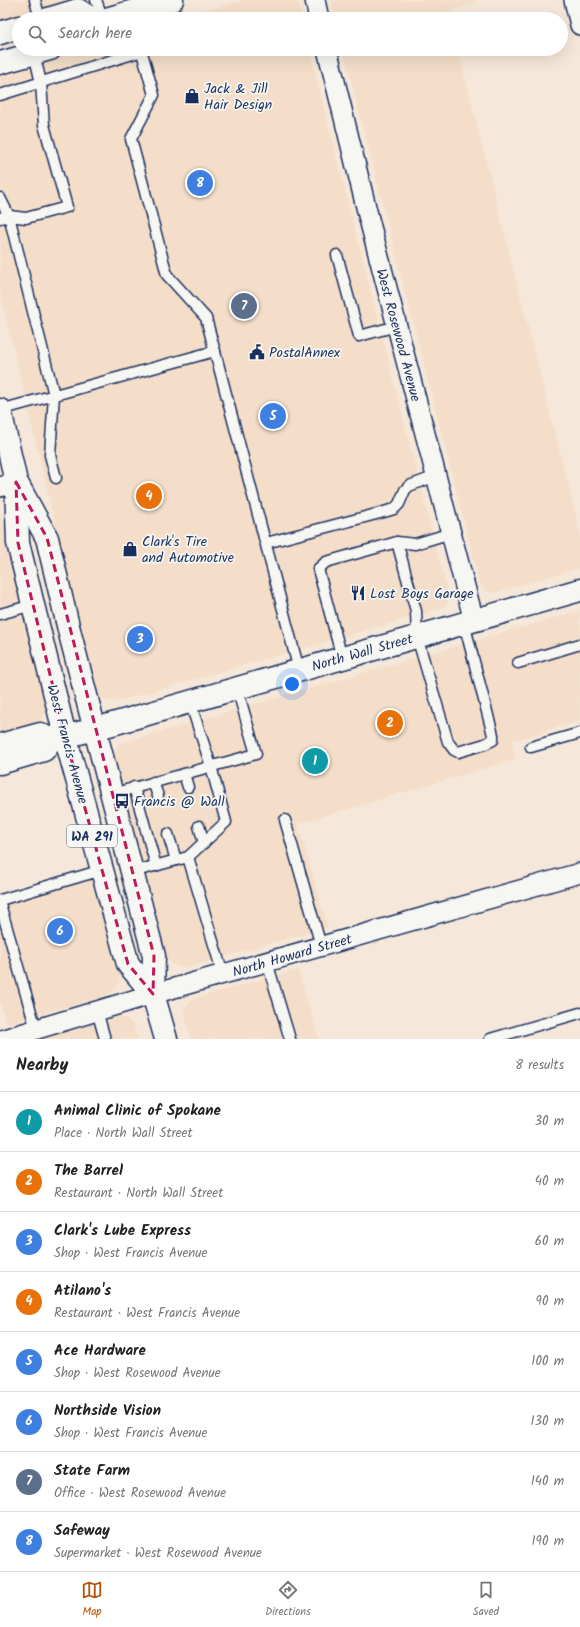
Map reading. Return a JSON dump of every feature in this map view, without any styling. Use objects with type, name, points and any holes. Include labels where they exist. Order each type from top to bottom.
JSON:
[{"type":"main road","points":[[140,12],[172,0]]},
{"type":"main road","points":[[71,12],[78,10],[81,12]]},
{"type":"main road","points":[[0,33],[12,29]]},
{"type":"main road","points":[[0,63],[24,56]]},
{"type":"main road","name":"West Francis Avenue","points":[[0,410],[8,485],[18,543],[33,605],[58,738],[102,870],[128,964],[153,994]]},
{"type":"main road","name":"West Francis Avenue","points":[[8,485],[47,538],[154,956],[153,994],[166,1039]]},
{"type":"main road","name":"North Wall Street","points":[[0,745],[40,734],[58,738],[95,729],[580,590]]},
{"type":"main road","name":"North Wall Street","points":[[0,763],[44,750],[58,738]]},
{"type":"street","points":[[315,0],[318,12]]},
{"type":"street","points":[[574,0],[580,25]]},
{"type":"street","name":"West Rosewood Avenue","points":[[329,56],[451,533],[469,622]]},
{"type":"street","name":"North Howard Street","points":[[7,1039],[153,994],[580,873]]},
{"type":"lane","points":[[35,0],[38,12]]},
{"type":"lane","points":[[96,0],[100,12]]},
{"type":"lane","points":[[5,217],[26,218],[67,207],[44,125],[41,83],[42,56]]},
{"type":"lane","points":[[0,96],[124,56]]},
{"type":"lane","points":[[144,56],[154,95],[131,139],[167,275],[206,318],[299,670]]},
{"type":"lane","points":[[0,198],[54,395],[50,455],[56,478]]},
{"type":"lane","points":[[337,255],[359,336],[397,326]]},
{"type":"lane","points":[[0,410],[215,351]]},
{"type":"lane","points":[[266,543],[394,509],[399,504],[405,490],[409,486],[436,476]]},
{"type":"lane","points":[[342,658],[318,569],[326,562],[397,542],[415,544],[451,533]]},
{"type":"lane","points":[[397,542],[416,611],[417,637],[450,746],[458,752],[493,740],[469,622]]},
{"type":"lane","points":[[0,614],[33,605]]},
{"type":"lane","points":[[518,663],[580,644]]},
{"type":"lane","points":[[112,794],[256,754],[237,688]]},
{"type":"lane","points":[[132,872],[188,857],[226,822],[211,766],[190,702]]},
{"type":"lane","points":[[531,747],[580,733]]},
{"type":"lane","points":[[184,774],[188,788]]},
{"type":"lane","points":[[153,782],[158,796]]},
{"type":"lane","points":[[134,788],[156,866]]},
{"type":"lane","points":[[285,820],[321,946]]},
{"type":"lane","points":[[199,826],[204,843]]},
{"type":"lane","points":[[168,834],[176,860]]},
{"type":"lane","points":[[188,857],[223,975]]},
{"type":"lane","points":[[0,900],[102,870]]},
{"type":"lane","points":[[0,904],[36,1029]]},
{"type":"lane","points":[[267,962],[290,1039]]},
{"type":"lane","points":[[97,1011],[105,1039]]},
{"type":"lane","points":[[490,1039],[580,1012]]},
{"type":"highlighted area","points":[[16,482],[47,538],[154,956],[153,994],[128,964],[65,736],[18,543]]},
{"type":"shaded area","points":[[0,0],[91,0],[47,12],[12,12],[12,22],[0,25]]},
{"type":"shaded area","points":[[243,0],[297,0],[300,12],[203,12]]},
{"type":"shaded area","points":[[331,0],[476,0],[477,3],[449,12],[334,12]]},
{"type":"shaded area","points":[[56,56],[311,56],[448,594],[448,600],[445,606],[440,609],[115,702],[106,700],[98,695],[95,689],[0,293],[0,73]]},
{"type":"shaded area","points":[[345,56],[460,56],[580,532],[580,568],[494,593],[485,591],[480,584]]},
{"type":"shaded area","points":[[0,512],[45,702],[45,713],[38,725],[0,740]]},
{"type":"shaded area","points":[[578,611],[580,612],[580,721],[511,741],[516,759],[298,824],[328,927],[189,967],[179,967],[172,964],[166,958],[114,761],[114,754],[120,743]]},
{"type":"shaded area","points":[[91,872],[120,974],[118,985],[113,991],[105,996],[6,1024],[0,1003],[0,897]]},
{"type":"shaded area","points":[[298,969],[319,1039],[191,1039],[184,1012],[186,1007],[193,999]]},
{"type":"shaded area","points":[[117,1017],[130,1021],[134,1027],[138,1039],[42,1039]]},
{"type":"place","name":"Jack & Jill Hair Design","points":[[192,96]]},
{"type":"place","name":"Safeway","points":[[200,183]]},
{"type":"place","name":"State Farm","points":[[244,306]]},
{"type":"place","name":"PostalAnnex","points":[[257,352]]},
{"type":"place","name":"Ace Hardware","points":[[273,416]]},
{"type":"place","name":"Atilano's","points":[[149,496]]},
{"type":"place","name":"Clark's Tire and Automotive","points":[[130,549]]},
{"type":"place","name":"Lost Boys Garage","points":[[358,593]]},
{"type":"place","name":"Clark's Lube Express","points":[[140,639]]},
{"type":"place","name":"The Barrel","points":[[390,723]]},
{"type":"place","name":"Animal Clinic of Spokane","points":[[315,761]]},
{"type":"place","name":"Francis @ Wall","points":[[122,801]]},
{"type":"place","name":"Northside Vision","points":[[60,931]]}]
